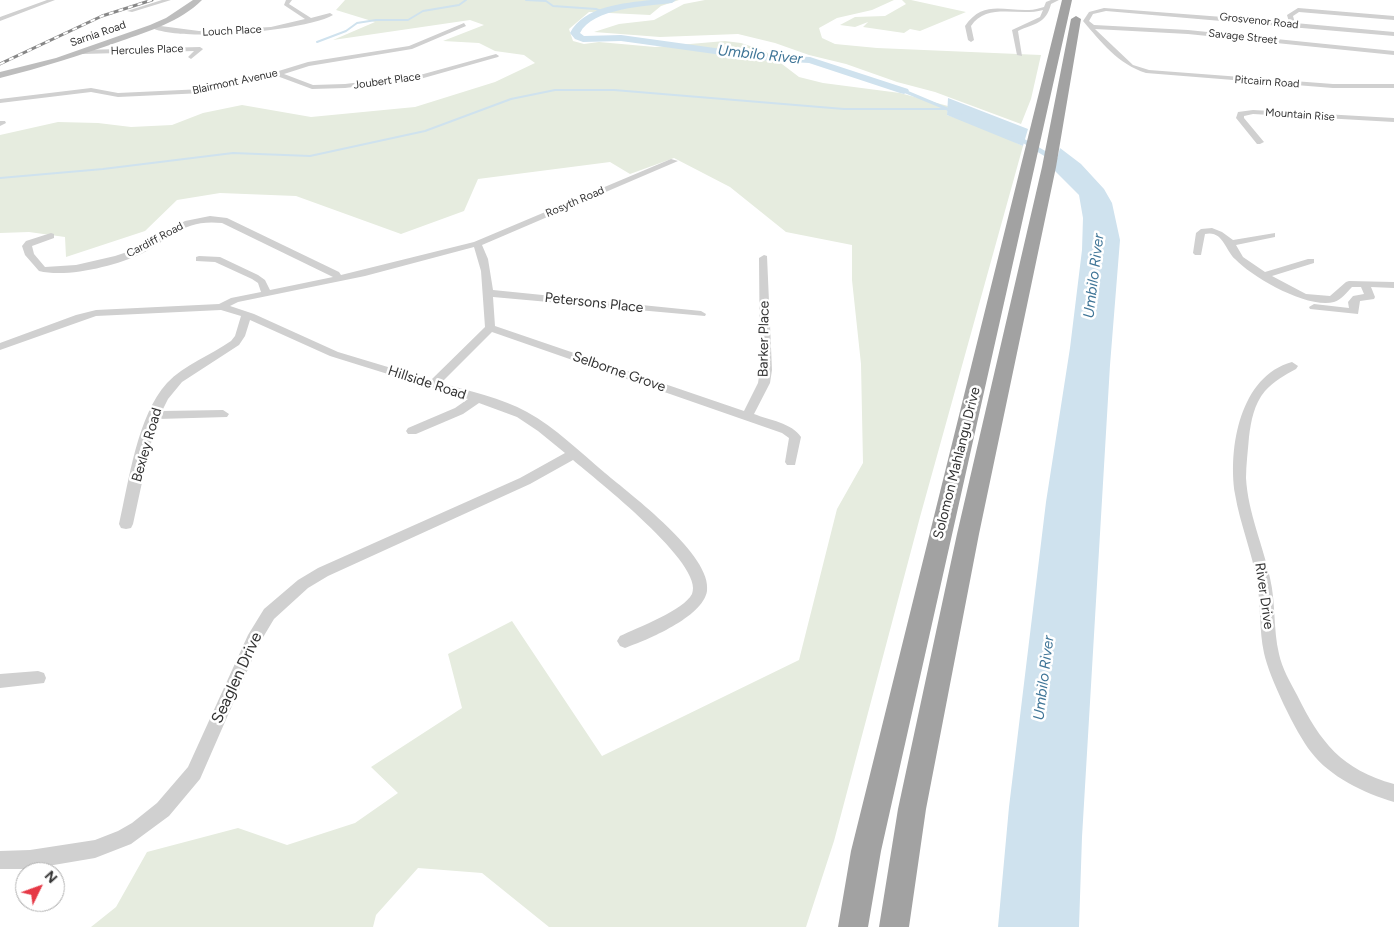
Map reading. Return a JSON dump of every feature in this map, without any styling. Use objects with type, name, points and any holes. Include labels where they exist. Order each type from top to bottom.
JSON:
[{"type":"highway","name":"Solomon Mahlangu Drive","points":[[894,927],[918,781],[1040,162],[1037,128],[1063,1]]},
{"type":"highway","name":"Solomon Mahlangu Drive","points":[[854,927],[866,851],[1040,162],[1054,138],[1078,7]]},
{"type":"main road","name":"Sarnia Road","points":[[0,75],[82,52],[153,27],[169,20],[198,0]]},
{"type":"street","points":[[0,19],[52,0]]},
{"type":"street","points":[[130,11],[168,0]]},
{"type":"street","points":[[290,0],[286,4],[310,20]]},
{"type":"street","points":[[1020,55],[1015,30],[1042,18],[1045,15],[1048,3],[1063,1]]},
{"type":"street","points":[[1115,2],[1124,10]]},
{"type":"street","points":[[144,15],[153,4]]},
{"type":"street","points":[[971,40],[968,24],[978,15],[1000,9],[1031,12],[1046,8]]},
{"type":"street","name":"Grosvenor Road","points":[[1092,27],[1086,22],[1089,15],[1104,9],[1394,34]]},
{"type":"street","points":[[0,10],[11,16]]},
{"type":"street","points":[[1293,25],[1290,15],[1294,11],[1301,10],[1394,18]]},
{"type":"street","name":"Louch Place","points":[[153,27],[189,32],[271,29],[330,14]]},
{"type":"street","name":"Blairmont Avenue","points":[[0,101],[91,90],[118,95],[203,91],[278,74],[308,64],[410,48],[464,25]]},
{"type":"street","name":"Savage Street","points":[[1092,27],[1188,32],[1394,53]]},
{"type":"street","name":"Pitcairn Road","points":[[1092,27],[1092,30],[1131,66],[1140,70],[1333,86],[1394,86]]},
{"type":"street","name":"Hercules Place","points":[[82,52],[200,49],[192,57]]},
{"type":"street","name":"Joubert Place","points":[[278,74],[312,87],[345,86],[420,77],[496,56]]},
{"type":"street","name":"Mountain Rise","points":[[1260,142],[1240,118],[1241,114],[1253,112],[1394,120]]},
{"type":"street","name":"Rosyth Road","points":[[477,244],[674,161]]},
{"type":"street","name":"Cardiff Road","points":[[51,236],[29,243],[27,246],[28,251],[42,269],[62,270],[123,257],[140,250],[175,227],[217,219],[230,223],[298,255],[336,274],[338,278]]},
{"type":"street","points":[[1198,253],[1201,233],[1204,231],[1216,232],[1231,243],[1236,255],[1264,275],[1291,291],[1317,300],[1333,299],[1347,285],[1352,283],[1366,286],[1394,284]]},
{"type":"street","points":[[1231,243],[1272,235]]},
{"type":"street","points":[[221,307],[235,300],[365,273],[477,244],[482,251],[488,293],[490,328],[433,384]]},
{"type":"street","name":"Barker Place","points":[[747,416],[764,383],[766,370],[764,258]]},
{"type":"street","points":[[199,259],[217,259],[255,277],[262,282],[266,293]]},
{"type":"street","points":[[1264,275],[1311,261]]},
{"type":"street","points":[[1311,307],[1353,313],[1355,311],[1353,302],[1357,298],[1370,297],[1366,286]]},
{"type":"street","name":"Petersons Place","points":[[488,293],[701,314]]},
{"type":"street","name":"Hillside Road","points":[[0,347],[80,317],[96,313],[221,307],[334,354],[433,384],[512,411],[531,420],[660,527],[698,576],[701,590],[696,601],[684,611],[625,641]]},
{"type":"street","name":"Bexley Road","points":[[126,524],[153,415],[170,386],[235,343],[240,336],[246,316]]},
{"type":"street","name":"Selborne Grove","points":[[490,328],[747,416],[790,433],[794,437],[795,443],[791,462]]},
{"type":"street","name":"River Drive","points":[[1292,366],[1271,379],[1253,397],[1249,404],[1240,466],[1243,500],[1256,543],[1264,583],[1272,653],[1305,728],[1323,754],[1359,779],[1394,793]]},
{"type":"street","points":[[412,431],[460,410],[476,399]]},
{"type":"street","points":[[153,415],[223,414]]},
{"type":"street","name":"Seaglen Drive","points":[[0,860],[38,859],[96,849],[120,840],[140,828],[159,814],[194,773],[253,640],[270,614],[284,600],[303,584],[323,572],[525,481],[573,454]]},
{"type":"street","points":[[0,681],[38,678]]},
{"type":"shaded area","points":[[345,0],[679,0],[661,6],[650,15],[589,12],[569,29],[573,41],[584,44],[599,42],[655,47],[725,41],[741,43],[765,51],[799,77],[823,83],[900,93],[948,106],[947,115],[982,127],[1023,146],[920,517],[834,841],[806,927],[549,927],[482,873],[418,868],[376,915],[373,927],[91,927],[116,907],[147,852],[238,828],[287,845],[355,823],[398,793],[371,767],[462,708],[448,654],[512,621],[602,756],[799,660],[837,509],[863,463],[861,364],[852,280],[852,245],[786,232],[730,187],[674,158],[630,174],[610,162],[478,179],[464,211],[401,234],[296,196],[220,193],[177,200],[145,231],[66,257],[65,237],[29,232],[0,233],[0,135],[58,122],[98,123],[131,127],[172,125],[203,113],[242,105],[311,117],[415,107],[495,82],[535,63],[524,55],[495,51],[479,43],[443,41],[484,25],[470,20],[333,40],[375,22],[336,10]]},
{"type":"shaded area","points":[[705,0],[894,0],[872,10],[837,18],[819,28],[822,38],[835,44],[877,48],[1041,55],[1031,99],[1021,124],[935,92],[897,82],[846,64],[809,55],[775,43],[738,34],[660,37],[594,32],[619,24],[654,20],[684,4]]},
{"type":"shaded area","points":[[902,0],[911,0],[966,12],[920,31],[910,29],[904,33],[863,27],[868,22],[855,27],[840,25],[855,17],[885,16],[906,4]]},
{"type":"water","points":[[948,98],[1028,129],[1023,146],[947,115]]},
{"type":"water","points":[[1060,148],[1081,164],[1104,189],[1112,203],[1120,240],[1110,365],[1082,837],[1079,927],[998,927],[1009,807],[1046,502],[1070,348],[1082,250],[1083,218],[1079,195],[1054,170]]},
{"type":"waterway","points":[[317,42],[346,31],[357,23],[376,20],[408,20],[423,11],[459,5],[466,0]]},
{"type":"waterway","points":[[526,0],[546,1],[553,6],[596,9],[603,12]]},
{"type":"waterway","name":"Umbilo River","points":[[672,0],[633,5],[601,12],[579,25],[575,33],[583,39],[621,38],[758,57],[810,60],[904,91]]},
{"type":"waterway","points":[[0,178],[103,169],[233,153],[310,156],[425,131],[511,99],[555,90],[614,90],[844,109],[946,109]]},
{"type":"waterway","name":"Umbilo River","points":[[904,91],[960,114]]},
{"type":"waterway","name":"Umbilo River","points":[[1012,134],[1057,160]]},
{"type":"railway","points":[[0,64],[102,16],[152,0]]}]
